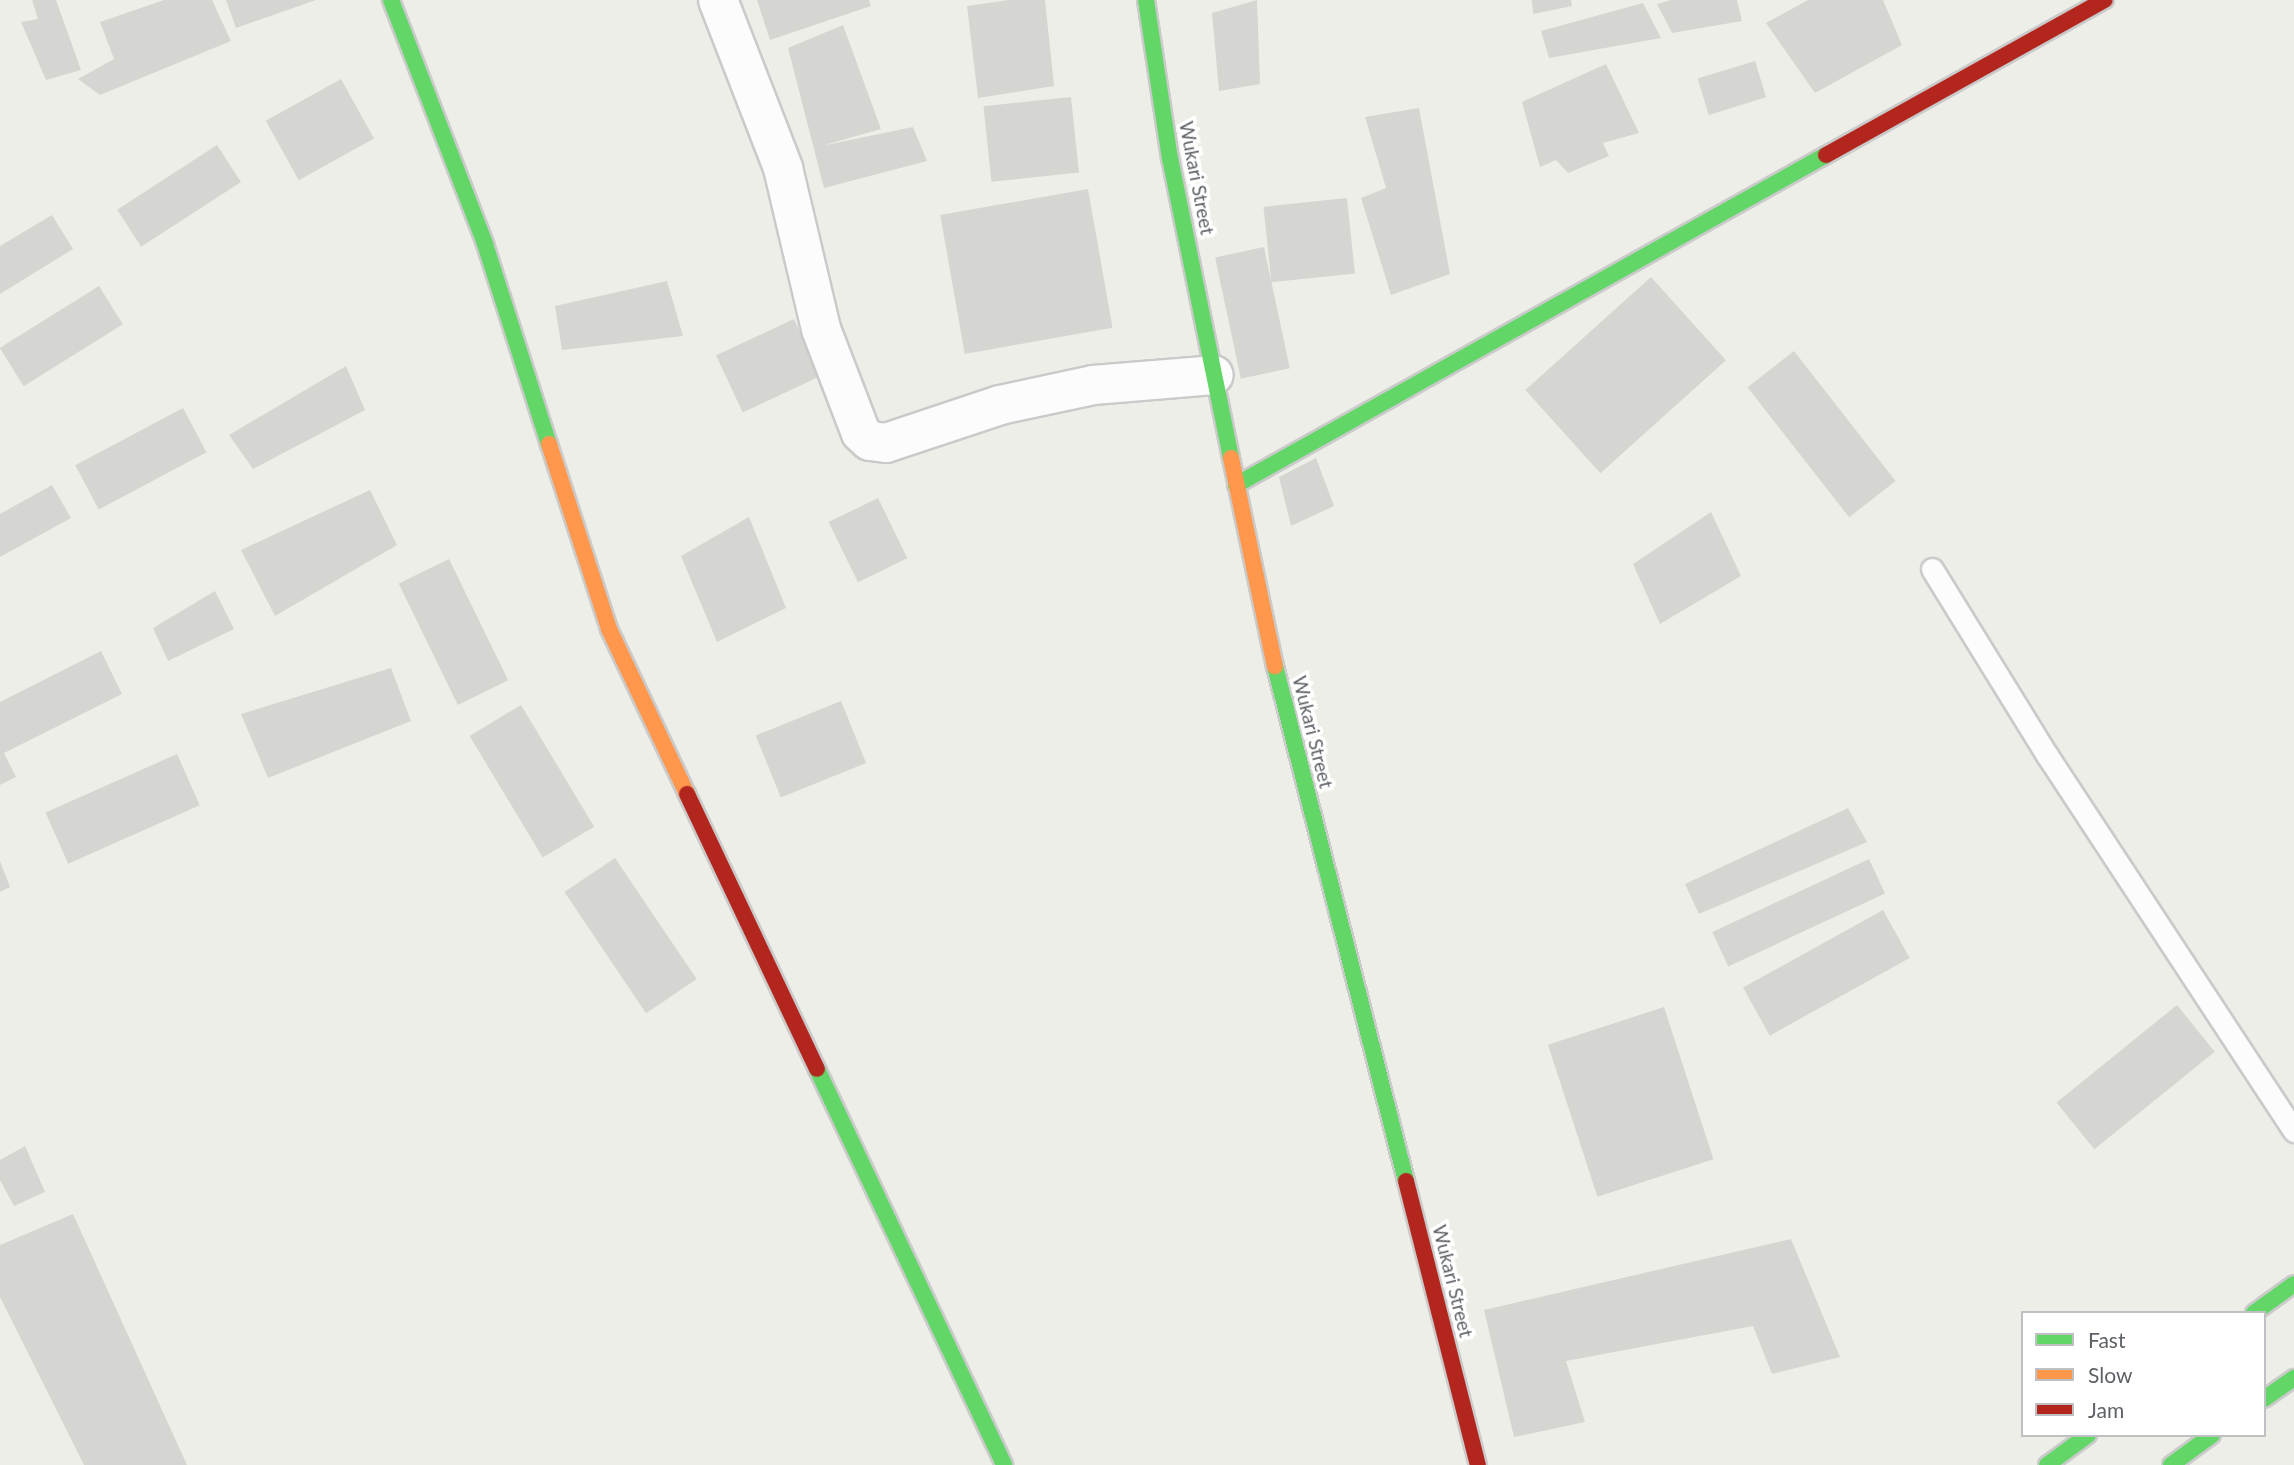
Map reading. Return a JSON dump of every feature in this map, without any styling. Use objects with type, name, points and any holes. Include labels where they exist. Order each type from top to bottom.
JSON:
[{"type":"street","points":[[391,0],[485,244],[609,629],[1004,1465]]},
{"type":"street","points":[[718,0],[783,168],[821,329],[861,433],[870,441],[886,443],[1000,405],[1093,385],[1214,376]]},
{"type":"street","name":"Wukari Street","points":[[1146,0],[1170,158],[1270,649],[1478,1465]]},
{"type":"street","points":[[1236,485],[2105,0]]},
{"type":"street","points":[[2257,1311],[2294,1284]]},
{"type":"street","points":[[2266,1398],[2294,1378]]},
{"type":"street","points":[[2047,1465],[2085,1437]]},
{"type":"street","points":[[2171,1465],[2209,1437]]},
{"type":"street","points":[[2189,1465],[2210,1437]]},
{"type":"lane","points":[[1932,569],[2047,755],[2294,1131]]},
{"type":"building","points":[[32,0],[56,0],[81,70],[46,80],[21,22],[38,19]]},
{"type":"building","points":[[164,0],[212,0],[231,41],[100,95],[78,79],[114,59],[100,22]]},
{"type":"building","points":[[226,0],[316,0],[236,28]]},
{"type":"building","points":[[757,0],[869,0],[871,6],[770,40]]},
{"type":"building","points":[[1009,0],[1045,0],[1054,86],[978,98],[967,6]]},
{"type":"building","points":[[1257,0],[1260,84],[1219,91],[1212,13]]},
{"type":"building","points":[[1532,0],[1571,0],[1572,6],[1533,14]]},
{"type":"building","points":[[1671,0],[1737,0],[1742,21],[1672,33],[1657,4]]},
{"type":"building","points":[[1808,0],[1883,0],[1902,45],[1815,93],[1766,23]]},
{"type":"building","points":[[1643,3],[1661,38],[1549,58],[1541,31]]},
{"type":"building","points":[[843,25],[881,129],[821,146],[913,127],[927,161],[824,188],[788,48]]},
{"type":"building","points":[[1755,61],[1766,97],[1709,115],[1698,79]]},
{"type":"building","points":[[1606,64],[1639,133],[1603,143],[1609,156],[1568,173],[1556,160],[1540,167],[1522,102]]},
{"type":"building","points":[[341,79],[374,138],[299,180],[266,121]]},
{"type":"building","points":[[1071,97],[1079,173],[991,182],[983,106]]},
{"type":"building","points":[[1419,108],[1450,274],[1391,295],[1361,198],[1386,188],[1365,117]]},
{"type":"building","points":[[217,145],[241,182],[141,247],[117,210]]},
{"type":"building","points":[[1088,189],[1112,328],[965,354],[940,215]]},
{"type":"building","points":[[1347,198],[1355,274],[1271,282],[1263,207]]},
{"type":"building","points":[[52,215],[73,249],[0,294],[0,246]]},
{"type":"building","points":[[1264,247],[1290,368],[1241,379],[1215,257]]},
{"type":"building","points":[[1651,277],[1726,360],[1600,473],[1525,390]]},
{"type":"building","points":[[667,281],[683,336],[562,350],[555,306]]},
{"type":"building","points":[[99,286],[123,324],[24,386],[0,348]]},
{"type":"building","points":[[794,319],[821,376],[743,412],[716,355]]},
{"type":"building","points":[[1794,351],[1896,481],[1849,517],[1748,387]]},
{"type":"building","points":[[346,366],[365,410],[253,469],[229,435]]},
{"type":"building","points":[[183,408],[206,452],[99,509],[75,465]]},
{"type":"building","points":[[1316,458],[1334,506],[1291,526],[1279,477]]},
{"type":"building","points":[[52,485],[71,518],[0,557],[0,514]]},
{"type":"building","points":[[370,490],[397,545],[275,616],[241,550]]},
{"type":"building","points":[[878,498],[907,558],[858,582],[829,522]]},
{"type":"building","points":[[1711,512],[1741,576],[1660,624],[1633,564]]},
{"type":"building","points":[[749,517],[786,608],[717,642],[681,556]]},
{"type":"building","points":[[449,559],[508,680],[458,705],[399,584]]},
{"type":"building","points":[[215,591],[234,629],[168,661],[153,628]]},
{"type":"building","points":[[101,651],[122,694],[4,753],[16,777],[0,785],[0,702]]},
{"type":"building","points":[[391,668],[411,721],[268,778],[241,714]]},
{"type":"building","points":[[841,701],[866,763],[781,798],[756,735]]},
{"type":"building","points":[[521,705],[594,827],[543,858],[470,736]]},
{"type":"building","points":[[177,754],[200,805],[68,864],[45,813]]},
{"type":"building","points":[[1848,808],[1867,842],[1699,914],[1685,884]]},
{"type":"building","points":[[615,858],[697,979],[646,1013],[564,892]]},
{"type":"building","points":[[1869,859],[1885,893],[1728,967],[1712,932]]},
{"type":"building","points":[[0,861],[10,887],[0,892]]},
{"type":"building","points":[[1883,910],[1910,958],[1770,1036],[1743,988]]},
{"type":"building","points":[[2177,1005],[2215,1052],[2094,1149],[2057,1103]]},
{"type":"building","points":[[1664,1007],[1713,1159],[1597,1197],[1548,1045]]},
{"type":"building","points":[[25,1146],[45,1192],[14,1206],[0,1180],[0,1160]]},
{"type":"building","points":[[73,1214],[187,1465],[84,1465],[0,1297],[0,1245]]},
{"type":"building","points":[[1791,1239],[1840,1357],[1772,1374],[1753,1326],[1566,1361],[1585,1422],[1514,1437],[1484,1310]]},
{"type":"traffic: fast","points":[[391,0],[485,244],[549,444]]},
{"type":"traffic: fast","points":[[1146,0],[1170,158],[1231,458]]},
{"type":"traffic: fast","points":[[1236,485],[1826,155]]},
{"type":"traffic: fast","points":[[1275,666],[1406,1181]]},
{"type":"traffic: fast","points":[[817,1069],[1004,1465]]},
{"type":"traffic: fast","points":[[2257,1311],[2294,1284]]},
{"type":"traffic: fast","points":[[2266,1398],[2294,1378]]},
{"type":"traffic: fast","points":[[2047,1465],[2085,1437]]},
{"type":"traffic: fast","points":[[2171,1465],[2209,1437]]},
{"type":"traffic: slow","points":[[549,444],[609,629],[687,794]]},
{"type":"traffic: slow","points":[[1231,458],[1275,666]]},
{"type":"traffic: jam","points":[[1826,155],[2105,0]]},
{"type":"traffic: jam","points":[[687,794],[817,1069]]},
{"type":"traffic: jam","points":[[1406,1181],[1478,1465]]}]
